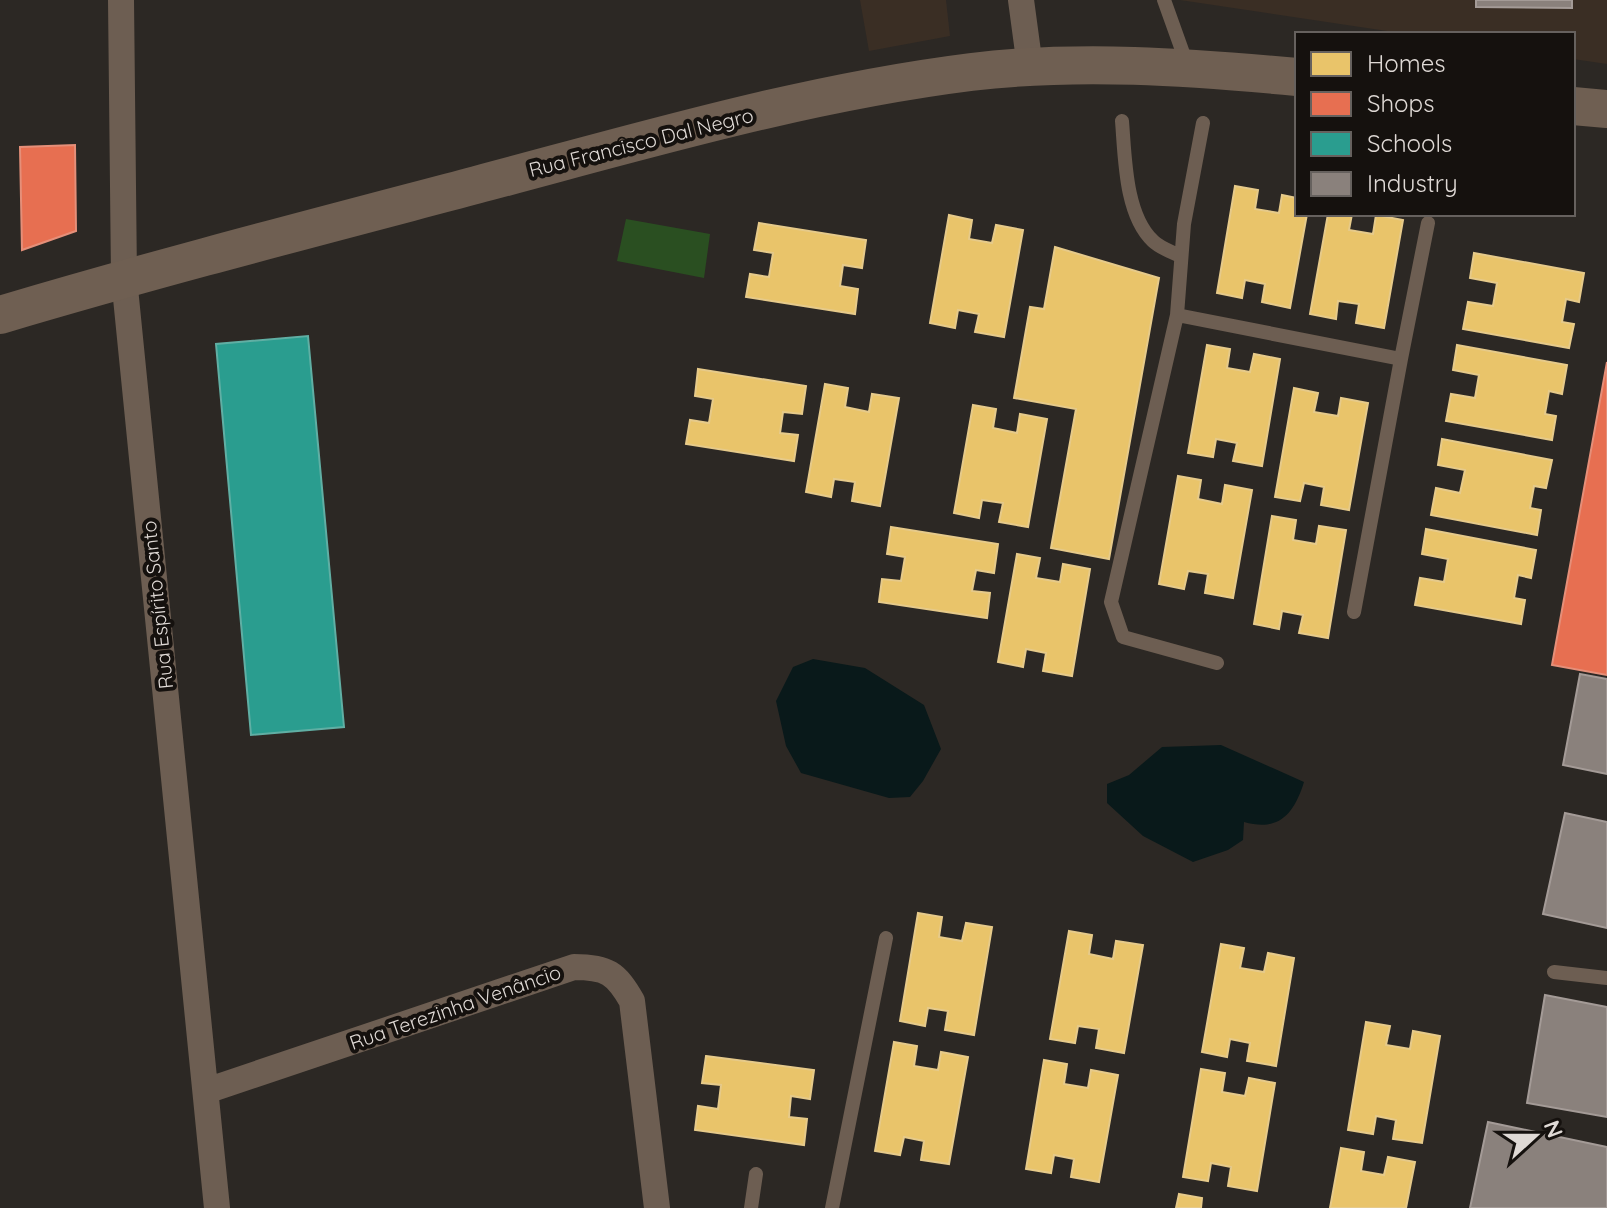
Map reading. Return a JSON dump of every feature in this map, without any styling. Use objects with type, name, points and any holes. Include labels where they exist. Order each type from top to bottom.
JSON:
[{"type":"street","name":"Rua Espírito Santo","points":[[121,0],[124,278],[217,1208]]},
{"type":"street","points":[[1021,0],[1030,67]]},
{"type":"street","name":"Rua Francisco Dal Negro","points":[[0,315],[124,278],[599,152],[827,96],[973,72],[1030,67],[1189,67],[1295,77]]},
{"type":"street","points":[[1575,106],[1607,109]]},
{"type":"street","name":"Rua Terezinha Venâncio","points":[[206,1091],[574,967],[596,967],[610,973],[622,984],[632,1001],[657,1208]]},
{"type":"lane","points":[[1164,0],[1189,67]]},
{"type":"lane","points":[[1122,121],[1129,190],[1140,224],[1153,242],[1180,256]]},
{"type":"lane","points":[[1203,123],[1180,256],[1177,315],[1111,602],[1123,637],[1217,663]]},
{"type":"lane","points":[[1354,612],[1428,223]]},
{"type":"lane","points":[[1177,315],[1401,359]]},
{"type":"lane","points":[[832,1208],[886,938]]},
{"type":"lane","points":[[1554,972],[1607,978]]},
{"type":"lane","points":[[751,1208],[756,1174]]},
{"type":"shaded area","points":[[860,0],[946,0],[950,36],[869,51]]},
{"type":"shaded area","points":[[1180,0],[1607,0],[1607,64],[1575,59],[1575,32],[1394,32]]},
{"type":"shaded area","points":[[813,659],[865,668],[924,705],[941,749],[910,797],[889,798],[801,773],[786,746],[776,701],[793,667]]},
{"type":"shaded area","points":[[1221,745],[1304,782],[1295,803],[1283,818],[1267,824],[1244,822],[1243,840],[1228,850],[1193,862],[1143,836],[1107,803],[1107,784],[1129,775],[1162,747]]},
{"type":"green space","points":[[626,219],[710,234],[704,278],[617,261]]},
{"type":"building: Homes","points":[[1235,186],[1258,190],[1255,209],[1279,213],[1282,195],[1295,198],[1295,216],[1307,216],[1290,308],[1262,302],[1265,284],[1245,280],[1242,298],[1217,293]]},
{"type":"building: Homes","points":[[949,215],[972,220],[969,239],[992,243],[996,225],[1023,230],[1004,337],[975,332],[979,314],[958,310],[955,328],[930,323]]},
{"type":"building: Homes","points":[[1328,216],[1352,216],[1349,230],[1373,234],[1376,216],[1403,220],[1384,328],[1356,323],[1359,304],[1338,301],[1336,319],[1310,314]]},
{"type":"building: Homes","points":[[759,223],[866,240],[862,268],[843,265],[840,286],[858,289],[855,314],[746,297],[750,274],[769,277],[773,253],[754,250]]},
{"type":"building: Homes","points":[[1055,247],[1159,278],[1109,559],[1051,548],[1076,409],[1014,398],[1030,307],[1044,309]]},
{"type":"building: Homes","points":[[1474,253],[1584,273],[1579,302],[1566,299],[1562,322],[1574,324],[1569,348],[1463,329],[1468,302],[1493,306],[1497,283],[1470,278]]},
{"type":"building: Homes","points":[[1207,345],[1230,349],[1227,368],[1250,372],[1254,354],[1280,359],[1262,466],[1233,461],[1237,443],[1216,439],[1213,457],[1188,453]]},
{"type":"building: Homes","points":[[1457,345],[1567,365],[1562,394],[1549,391],[1545,414],[1556,416],[1552,440],[1446,421],[1451,394],[1475,398],[1479,375],[1453,370]]},
{"type":"building: Homes","points":[[698,369],[806,386],[802,414],[783,412],[780,433],[798,435],[794,461],[686,444],[690,420],[709,423],[713,399],[695,396]]},
{"type":"building: Homes","points":[[825,384],[848,388],[845,407],[869,412],[872,394],[899,398],[880,506],[852,501],[855,482],[834,479],[831,497],[806,492]]},
{"type":"building: Homes","points":[[1294,388],[1318,393],[1314,412],[1338,416],[1341,398],[1368,403],[1349,510],[1321,505],[1324,487],[1304,483],[1300,501],[1275,497]]},
{"type":"building: Homes","points":[[973,405],[996,409],[993,428],[1017,433],[1020,414],[1047,419],[1028,527],[999,522],[1003,503],[982,500],[979,518],[954,513]]},
{"type":"building: Homes","points":[[1442,439],[1552,460],[1546,488],[1534,486],[1530,508],[1541,510],[1537,535],[1431,515],[1436,488],[1460,493],[1465,470],[1438,465]]},
{"type":"building: Homes","points":[[1178,476],[1201,480],[1198,499],[1222,504],[1225,485],[1252,490],[1233,598],[1205,593],[1208,574],[1188,571],[1184,589],[1159,584]]},
{"type":"building: Homes","points":[[1272,516],[1296,520],[1293,540],[1316,544],[1319,526],[1346,530],[1328,638],[1299,633],[1303,615],[1282,611],[1279,629],[1254,624]]},
{"type":"building: Homes","points":[[891,527],[998,544],[994,573],[976,570],[972,591],[990,593],[987,618],[879,602],[882,579],[901,581],[905,557],[887,554]]},
{"type":"building: Homes","points":[[1426,529],[1536,550],[1531,578],[1518,575],[1514,598],[1525,600],[1521,624],[1415,605],[1420,578],[1444,582],[1448,559],[1422,554]]},
{"type":"building: Homes","points":[[1017,554],[1040,558],[1036,578],[1060,582],[1063,564],[1090,569],[1072,676],[1043,671],[1046,653],[1026,649],[1023,667],[998,662]]},
{"type":"building: Homes","points":[[918,913],[942,917],[939,937],[962,941],[966,923],[992,927],[974,1035],[945,1030],[948,1011],[928,1008],[925,1026],[900,1021]]},
{"type":"building: Homes","points":[[1069,931],[1092,935],[1089,954],[1113,959],[1116,941],[1143,945],[1124,1053],[1096,1048],[1099,1029],[1078,1026],[1075,1043],[1050,1039]]},
{"type":"building: Homes","points":[[1221,944],[1244,948],[1240,968],[1264,972],[1268,953],[1294,958],[1276,1066],[1247,1061],[1250,1043],[1230,1039],[1227,1057],[1202,1052]]},
{"type":"building: Homes","points":[[1366,1022],[1390,1026],[1386,1045],[1410,1049],[1413,1031],[1440,1036],[1422,1143],[1393,1139],[1396,1120],[1376,1116],[1373,1134],[1348,1130]]},
{"type":"building: Homes","points":[[894,1042],[917,1046],[914,1066],[938,1070],[941,1052],[968,1057],[949,1164],[921,1160],[924,1141],[904,1137],[900,1155],[875,1151]]},
{"type":"building: Homes","points":[[706,1056],[814,1070],[810,1099],[791,1096],[789,1117],[807,1119],[804,1145],[695,1130],[698,1106],[718,1109],[721,1085],[702,1083]]},
{"type":"building: Homes","points":[[1044,1060],[1067,1064],[1064,1084],[1088,1088],[1091,1070],[1118,1075],[1099,1182],[1071,1177],[1074,1159],[1054,1155],[1051,1173],[1026,1169]]},
{"type":"building: Homes","points":[[1201,1069],[1225,1073],[1222,1092],[1245,1096],[1249,1078],[1275,1083],[1257,1191],[1228,1186],[1231,1167],[1211,1163],[1208,1181],[1183,1177]]},
{"type":"building: Homes","points":[[1341,1148],[1364,1152],[1361,1171],[1384,1175],[1388,1157],[1415,1162],[1406,1208],[1330,1208]]},
{"type":"building: Homes","points":[[1179,1194],[1202,1198],[1201,1208],[1176,1208]]},
{"type":"building: Shops","points":[[75,145],[76,231],[22,250],[20,147]]},
{"type":"building: Shops","points":[[1607,362],[1607,675],[1552,665]]},
{"type":"building: Schools","points":[[308,336],[344,727],[251,735],[216,344]]},
{"type":"building: Industry","points":[[1476,0],[1572,0],[1572,8],[1476,7]]},
{"type":"building: Industry","points":[[1580,674],[1607,679],[1607,774],[1563,765]]},
{"type":"building: Industry","points":[[1565,813],[1607,822],[1607,928],[1543,914]]},
{"type":"building: Industry","points":[[1545,995],[1607,1007],[1607,1117],[1527,1103]]},
{"type":"building: Industry","points":[[1488,1122],[1607,1147],[1607,1208],[1470,1208]]}]
